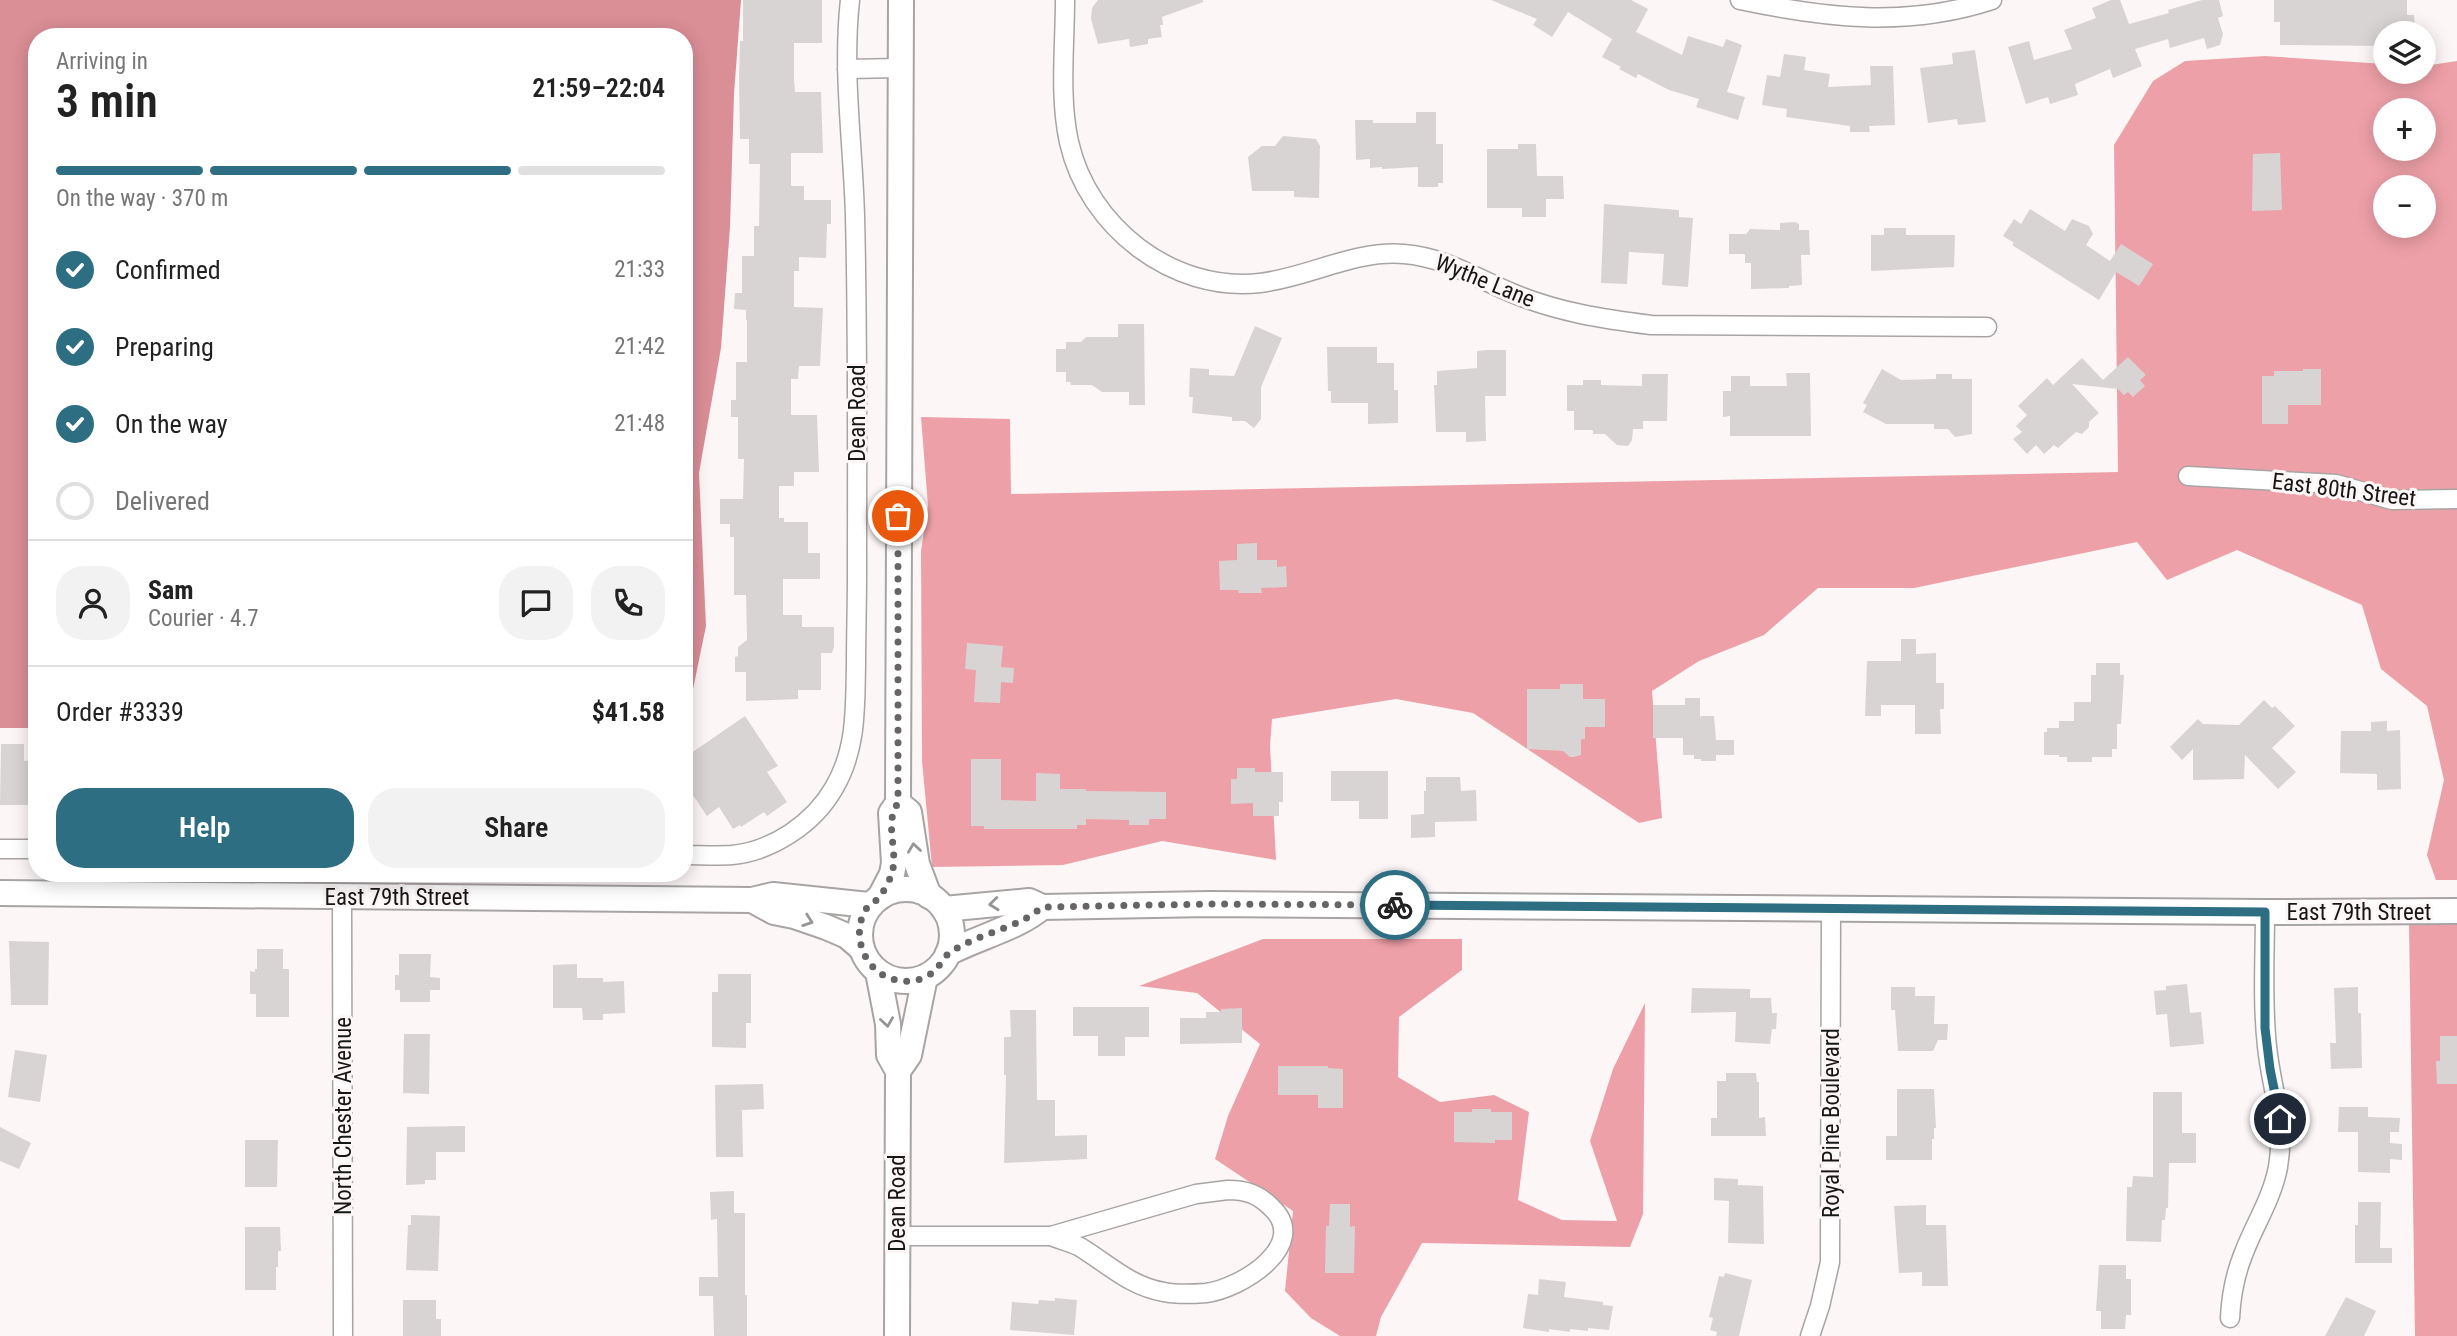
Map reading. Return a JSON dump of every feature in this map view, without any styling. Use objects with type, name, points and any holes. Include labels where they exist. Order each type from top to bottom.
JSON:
[{"type":"street","name":"Dean Road","points":[[693,855],[731,855],[757,849],[786,836],[823,804],[841,775],[852,744],[855,724],[857,611],[856,258],[847,69],[850,0]]},
{"type":"street","name":"Dean Road","points":[[875,901],[892,874],[894,856],[891,813],[898,803],[901,0]]},
{"type":"street","name":"Wythe Lane","points":[[1065,0],[1066,121],[1072,152],[1081,177],[1094,201],[1126,238],[1158,262],[1185,273],[1213,281],[1258,283],[1293,278],[1360,256],[1405,254],[1453,265],[1512,293],[1550,307],[1602,319],[1651,325],[1987,327]]},
{"type":"street","points":[[1740,0],[1819,16],[1891,18],[1948,11],[1992,0]]},
{"type":"street","points":[[847,69],[901,68]]},
{"type":"street","name":"East 80th Street","points":[[2188,475],[2336,484],[2392,500],[2457,499]]},
{"type":"street","name":"Dean Road","points":[[898,803],[909,812],[920,877],[936,903]]},
{"type":"street","points":[[0,849],[28,849]]},
{"type":"street","points":[[899,890],[909,890],[936,903],[948,917],[952,935],[948,953],[935,971],[925,978],[896,980],[878,972],[867,961],[861,947],[861,924],[875,901],[899,890]]},
{"type":"street","name":"East 79th Street","points":[[0,893],[752,900],[773,895],[875,901]]},
{"type":"street","name":"North Chester Avenue","points":[[342,897],[343,1336]]},
{"type":"street","name":"East 79th Street","points":[[752,900],[774,912],[794,916],[847,936],[861,947]]},
{"type":"street","name":"East 79th Street","points":[[936,903],[1029,901],[1042,907],[1210,904],[2457,911]]},
{"type":"street","name":"East 79th Street","points":[[948,953],[1026,918],[1042,907]]},
{"type":"street","name":"Royal Pine Boulevard","points":[[1810,1336],[1825,1289],[1830,1262],[1831,908]]},
{"type":"street","points":[[2230,1318],[2237,1272],[2271,1194],[2279,1157],[2280,1119],[2265,1028],[2265,912]]},
{"type":"street","name":"Dean Road","points":[[878,972],[888,1024],[889,1055],[898,1071],[897,1336]]},
{"type":"street","name":"Dean Road","points":[[898,1071],[909,1055],[925,978]]},
{"type":"street","points":[[898,1236],[1051,1236],[1196,1194],[1228,1190],[1244,1190],[1264,1199],[1276,1211],[1283,1229],[1275,1254],[1253,1274],[1207,1293],[1190,1294],[1163,1292],[1138,1285],[1079,1246],[1051,1236]]},
{"type":"shaded area","points":[[0,0],[741,0],[721,348],[699,473],[706,626],[693,689],[693,28],[28,28],[28,728],[0,728]]},
{"type":"shaded area","points":[[2265,56],[2373,63],[2373,84],[2436,84],[2436,64],[2457,61],[2457,880],[2436,880],[2427,855],[2444,780],[2427,706],[2381,669],[2362,605],[2237,550],[2167,580],[2137,542],[1914,588],[1818,588],[1764,635],[1699,661],[1652,691],[1662,818],[1639,823],[1473,713],[1396,699],[1272,719],[1270,746],[1276,860],[1162,841],[1063,865],[932,867],[922,761],[921,551],[928,506],[921,417],[1010,419],[1011,494],[2118,472],[2114,145],[2153,81],[2185,61]]},
{"type":"shaded area","points":[[2409,923],[2457,923],[2457,1336],[2415,1336]]},
{"type":"shaded area","points":[[1263,939],[1462,939],[1462,970],[1399,1017],[1398,1077],[1440,1102],[1494,1095],[1529,1112],[1518,1200],[1562,1220],[1617,1221],[1590,1141],[1613,1069],[1645,1003],[1643,1214],[1630,1247],[1422,1243],[1381,1317],[1376,1336],[1340,1336],[1311,1318],[1285,1291],[1293,1211],[1215,1159],[1228,1116],[1260,1044],[1197,993],[1139,986]]},
{"type":"building","points":[[743,0],[822,0],[822,43],[794,43],[794,78],[795,92],[821,92],[823,153],[791,153],[791,186],[804,186],[804,200],[831,200],[826,258],[799,257],[799,271],[794,271],[794,307],[823,308],[820,366],[799,366],[798,379],[791,379],[791,415],[817,415],[819,472],[794,472],[794,486],[779,486],[779,518],[784,518],[784,522],[808,522],[808,553],[820,553],[820,579],[783,579],[783,615],[802,615],[802,627],[834,627],[834,647],[832,653],[821,653],[821,690],[798,690],[798,699],[746,701],[746,672],[735,672],[735,657],[738,656],[738,647],[747,640],[746,595],[734,595],[734,537],[730,537],[730,524],[720,524],[720,499],[743,499],[744,459],[738,459],[738,417],[731,417],[731,400],[736,400],[736,362],[747,362],[747,320],[746,310],[734,309],[735,293],[742,293],[742,256],[754,256],[754,226],[759,226],[760,164],[749,164],[749,139],[740,139],[739,78]]},
{"type":"building","points":[[1098,0],[1203,2],[1162,17],[1162,37],[1148,39],[1148,44],[1130,47],[1129,39],[1098,44],[1091,19],[1092,8]]},
{"type":"building","points":[[1491,0],[1631,0],[1648,9],[1636,32],[1682,55],[1688,36],[1723,47],[1726,39],[1742,45],[1727,92],[1745,97],[1738,120],[1696,107],[1699,99],[1669,90],[1638,74],[1636,78],[1619,69],[1621,67],[1602,57],[1612,39],[1568,12],[1552,37],[1533,25],[1537,19]]},
{"type":"building","points":[[2111,0],[2120,0],[2129,24],[2202,0],[2219,0],[2223,16],[2218,18],[2223,34],[2220,45],[2207,49],[2204,38],[2170,48],[2168,39],[2135,49],[2142,66],[2113,78],[2110,69],[2075,84],[2078,95],[2050,104],[2048,97],[2026,104],[2008,47],[2029,41],[2034,60],[2072,49],[2064,30],[2096,18],[2092,8]]},
{"type":"building","points":[[2274,0],[2407,0],[2407,15],[2414,15],[2414,21],[2373,21],[2373,46],[2280,45],[2280,22],[2274,22]]},
{"type":"building","points":[[1975,50],[1986,122],[1958,125],[1957,119],[1928,123],[1920,68],[1953,64],[1952,53]]},
{"type":"building","points":[[1784,54],[1806,57],[1804,70],[1830,74],[1828,87],[1871,85],[1870,66],[1893,66],[1895,125],[1869,126],[1870,132],[1850,132],[1850,126],[1786,117],[1787,109],[1762,105],[1767,75],[1780,77]]},
{"type":"building","points":[[1416,112],[1436,112],[1436,144],[1443,144],[1443,183],[1438,183],[1438,187],[1418,187],[1418,167],[1370,168],[1370,159],[1356,160],[1355,120],[1373,120],[1373,123],[1416,123]]},
{"type":"building","points":[[1283,136],[1316,139],[1320,146],[1319,198],[1294,197],[1294,191],[1252,191],[1248,157],[1262,146],[1275,146]]},
{"type":"building","points":[[1518,144],[1536,144],[1537,176],[1563,176],[1564,199],[1546,199],[1546,217],[1522,217],[1522,208],[1487,208],[1487,149],[1518,149]]},
{"type":"building","points":[[2280,153],[2282,210],[2252,211],[2253,154]]},
{"type":"building","points":[[1604,204],[1679,210],[1679,217],[1693,218],[1688,287],[1662,285],[1664,254],[1629,252],[1627,284],[1601,283]]},
{"type":"building","points":[[2030,209],[2065,231],[2072,219],[2089,226],[2093,234],[2086,245],[2110,261],[2121,244],[2153,264],[2139,286],[2116,272],[2099,300],[2012,245],[2014,243],[2003,236],[2014,219],[2021,224]]},
{"type":"building","points":[[1780,223],[1799,224],[1799,230],[1809,230],[1810,255],[1801,255],[1802,285],[1751,289],[1751,263],[1745,263],[1745,254],[1729,254],[1729,234],[1746,234],[1750,229],[1780,230]]},
{"type":"building","points":[[1884,228],[1906,228],[1906,235],[1955,235],[1954,267],[1871,271],[1871,235],[1884,235]]},
{"type":"building","points":[[1118,324],[1144,324],[1145,405],[1129,405],[1129,392],[1102,392],[1092,385],[1071,385],[1066,382],[1066,372],[1056,372],[1056,349],[1066,349],[1066,342],[1081,342],[1086,337],[1118,337]]},
{"type":"building","points":[[1255,326],[1282,338],[1261,387],[1261,419],[1254,428],[1245,421],[1232,421],[1232,417],[1192,413],[1193,397],[1189,397],[1190,368],[1209,369],[1209,375],[1234,376]]},
{"type":"building","points":[[1327,347],[1377,347],[1377,363],[1394,363],[1394,390],[1398,390],[1398,423],[1368,424],[1368,403],[1331,403],[1331,391],[1328,391]]},
{"type":"building","points":[[1506,350],[1506,396],[1485,396],[1486,441],[1466,442],[1466,432],[1436,432],[1434,385],[1437,385],[1437,371],[1477,368],[1477,351]]},
{"type":"building","points":[[2128,357],[2146,375],[2140,380],[2145,386],[2133,397],[2128,392],[2124,395],[2118,389],[2072,384],[2099,413],[2089,422],[2089,427],[2082,434],[2076,432],[2058,448],[2054,445],[2044,454],[2036,445],[2027,454],[2013,439],[2022,432],[2016,426],[2027,415],[2018,406],[2047,378],[2053,385],[2082,358],[2103,380]]},
{"type":"building","points":[[1882,369],[1901,380],[1936,379],[1936,374],[1952,374],[1952,379],[1972,379],[1972,434],[1955,437],[1948,429],[1934,429],[1934,424],[1886,424],[1863,412],[1867,405],[1863,403]]},
{"type":"building","points":[[2321,369],[2321,405],[2288,405],[2288,424],[2262,424],[2262,376],[2274,376],[2274,371]]},
{"type":"building","points":[[1786,373],[1810,373],[1811,436],[1730,436],[1730,416],[1723,417],[1723,391],[1731,391],[1731,376],[1750,376],[1750,386],[1787,386]]},
{"type":"building","points":[[1642,374],[1668,374],[1667,421],[1643,421],[1643,429],[1633,429],[1632,440],[1628,446],[1617,445],[1605,434],[1593,434],[1593,430],[1574,430],[1574,411],[1567,411],[1567,385],[1583,385],[1583,380],[1601,380],[1601,385],[1642,386]]},
{"type":"building","points":[[1257,543],[1257,560],[1277,560],[1277,567],[1286,566],[1287,587],[1261,588],[1262,593],[1220,590],[1219,561],[1237,560],[1237,544]]},
{"type":"building","points":[[1901,639],[1916,639],[1916,654],[1936,653],[1936,683],[1944,683],[1944,709],[1940,709],[1941,734],[1915,734],[1915,705],[1881,705],[1881,716],[1865,716],[1867,661],[1901,661]]},
{"type":"building","points":[[967,643],[1003,646],[1001,667],[1014,668],[1013,683],[1001,682],[1000,703],[974,702],[976,670],[965,669]]},
{"type":"building","points":[[2096,663],[2120,663],[2120,675],[2124,675],[2121,724],[2117,724],[2117,749],[2112,749],[2112,757],[2092,757],[2092,762],[2067,762],[2067,757],[2044,755],[2044,732],[2047,732],[2047,728],[2059,728],[2059,721],[2074,721],[2074,702],[2091,702],[2091,675],[2096,675]]},
{"type":"building","points":[[1560,684],[1583,684],[1583,699],[1605,699],[1605,727],[1585,727],[1585,739],[1581,739],[1581,755],[1574,757],[1563,751],[1527,749],[1527,689],[1560,689]]},
{"type":"building","points":[[1685,698],[1700,698],[1700,718],[1714,716],[1716,740],[1734,740],[1734,755],[1716,755],[1716,761],[1701,761],[1694,759],[1694,755],[1683,755],[1683,738],[1653,738],[1653,705],[1685,705]]},
{"type":"building","points":[[2264,700],[2272,708],[2275,706],[2295,726],[2272,748],[2296,772],[2278,789],[2245,755],[2244,779],[2193,780],[2193,749],[2182,760],[2170,747],[2198,719],[2203,724],[2239,725]]},
{"type":"building","points":[[745,716],[778,766],[767,772],[787,802],[767,816],[764,812],[733,829],[719,807],[707,816],[693,795],[693,752]]},
{"type":"building","points":[[2387,721],[2387,731],[2400,730],[2401,789],[2377,790],[2377,774],[2340,773],[2341,731],[2371,731],[2371,722]]},
{"type":"building","points":[[1,744],[24,744],[24,761],[28,761],[28,805],[0,805]]},
{"type":"building","points":[[971,759],[1001,759],[1001,800],[1036,801],[1036,773],[1060,774],[1060,789],[1166,792],[1166,819],[1149,819],[1149,825],[1129,825],[1129,820],[1086,819],[1086,825],[1077,825],[1077,829],[984,829],[984,826],[971,826]]},
{"type":"building","points":[[1237,768],[1255,768],[1255,772],[1283,772],[1283,802],[1279,802],[1279,816],[1253,816],[1253,803],[1231,804],[1231,779],[1237,779]]},
{"type":"building","points":[[1331,771],[1388,771],[1388,819],[1359,819],[1359,801],[1331,801]]},
{"type":"building","points":[[1426,777],[1460,777],[1461,791],[1476,790],[1477,821],[1435,822],[1435,837],[1411,838],[1411,815],[1424,814]]},
{"type":"building","points":[[9,941],[49,942],[48,1005],[11,1005]]},
{"type":"building","points":[[257,949],[283,949],[283,969],[289,969],[289,1017],[256,1017],[256,994],[250,994],[250,971],[255,972],[257,969]]},
{"type":"building","points":[[399,954],[431,954],[430,977],[440,978],[440,990],[430,990],[430,1002],[400,1002],[400,990],[395,990],[395,975],[399,975]]},
{"type":"building","points":[[577,964],[577,978],[603,978],[603,982],[624,981],[625,1013],[603,1014],[603,1020],[583,1020],[582,1008],[553,1008],[553,965]]},
{"type":"building","points":[[718,974],[751,974],[751,1023],[746,1023],[746,1048],[712,1047],[712,992],[718,992]]},
{"type":"building","points":[[2187,984],[2190,1013],[2201,1012],[2204,1044],[2170,1047],[2167,1014],[2156,1015],[2154,991],[2166,990],[2166,986]]},
{"type":"building","points":[[1891,987],[1915,987],[1915,996],[1935,996],[1934,1024],[1948,1024],[1947,1040],[1938,1040],[1933,1051],[1898,1051],[1895,1010],[1891,1010]]},
{"type":"building","points":[[2358,987],[2362,1068],[2331,1069],[2330,1043],[2336,1043],[2334,988]]},
{"type":"building","points":[[1692,988],[1750,989],[1750,998],[1771,998],[1772,1013],[1777,1013],[1776,1029],[1772,1029],[1770,1044],[1735,1042],[1736,1012],[1691,1013]]},
{"type":"building","points":[[1073,1007],[1149,1007],[1149,1037],[1125,1037],[1125,1056],[1098,1056],[1098,1036],[1073,1036]]},
{"type":"building","points":[[1242,1008],[1242,1043],[1180,1044],[1180,1018],[1206,1018],[1206,1012]]},
{"type":"building","points":[[1010,1010],[1036,1010],[1037,1100],[1055,1100],[1055,1136],[1087,1135],[1087,1159],[1004,1163],[1004,1037],[1011,1037]]},
{"type":"building","points":[[404,1034],[430,1034],[429,1094],[403,1093]]},
{"type":"building","points":[[2440,1036],[2457,1036],[2457,1084],[2437,1084],[2436,1061],[2440,1061]]},
{"type":"building","points":[[15,1050],[47,1055],[40,1102],[8,1097]]},
{"type":"building","points":[[1278,1066],[1328,1066],[1343,1069],[1343,1108],[1318,1108],[1318,1095],[1278,1095]]},
{"type":"building","points":[[1726,1073],[1756,1073],[1759,1082],[1759,1118],[1765,1117],[1766,1136],[1711,1136],[1711,1118],[1717,1118],[1717,1081],[1726,1081]]},
{"type":"building","points":[[763,1084],[764,1109],[742,1110],[743,1157],[716,1157],[715,1085]]},
{"type":"building","points":[[1897,1089],[1934,1089],[1936,1128],[1932,1139],[1932,1160],[1886,1160],[1886,1136],[1897,1136]]},
{"type":"building","points":[[2153,1092],[2182,1092],[2182,1133],[2196,1133],[2196,1163],[2169,1163],[2168,1208],[2165,1220],[2162,1220],[2161,1242],[2126,1241],[2127,1187],[2132,1187],[2133,1176],[2153,1177]]},
{"type":"building","points":[[2339,1107],[2368,1107],[2368,1117],[2400,1118],[2399,1132],[2390,1132],[2390,1143],[2402,1144],[2402,1160],[2390,1159],[2390,1173],[2358,1172],[2358,1132],[2338,1132]]},
{"type":"building","points":[[1472,1109],[1512,1112],[1512,1140],[1495,1140],[1495,1143],[1454,1142],[1454,1112],[1472,1112]]},
{"type":"building","points":[[465,1126],[465,1152],[436,1152],[436,1180],[425,1180],[425,1184],[406,1185],[407,1127]]},
{"type":"building","points":[[0,1127],[31,1143],[19,1169],[0,1161]]},
{"type":"building","points":[[245,1140],[278,1140],[277,1187],[245,1187]]},
{"type":"building","points":[[1714,1178],[1738,1179],[1738,1185],[1763,1186],[1764,1244],[1728,1243],[1729,1201],[1714,1200]]},
{"type":"building","points":[[734,1191],[734,1213],[745,1213],[747,1336],[714,1336],[713,1296],[699,1296],[699,1277],[718,1277],[717,1219],[711,1220],[710,1192]]},
{"type":"building","points":[[2358,1202],[2381,1202],[2380,1248],[2392,1248],[2392,1263],[2355,1263]]},
{"type":"building","points":[[1330,1204],[1350,1204],[1350,1227],[1355,1226],[1354,1273],[1325,1273],[1326,1226],[1329,1226]]},
{"type":"building","points":[[1926,1205],[1926,1225],[1946,1225],[1948,1286],[1922,1286],[1922,1272],[1899,1273],[1894,1206]]},
{"type":"building","points":[[411,1215],[440,1216],[438,1271],[406,1270]]},
{"type":"building","points":[[245,1227],[280,1227],[281,1251],[278,1251],[276,1290],[245,1290]]},
{"type":"building","points":[[2099,1265],[2126,1265],[2126,1279],[2131,1279],[2131,1315],[2126,1315],[2125,1329],[2101,1329],[2101,1311],[2096,1311]]},
{"type":"building","points":[[1725,1273],[1752,1280],[1739,1336],[1716,1336],[1717,1332],[1710,1330],[1713,1318],[1709,1317],[1719,1276],[1724,1277]]},
{"type":"building","points":[[1539,1279],[1566,1282],[1564,1297],[1603,1302],[1603,1305],[1613,1306],[1609,1330],[1588,1328],[1588,1331],[1570,1329],[1570,1332],[1549,1329],[1549,1332],[1523,1328],[1528,1294],[1538,1295]]},
{"type":"building","points":[[2346,1297],[2376,1311],[2364,1336],[2325,1336]]},
{"type":"building","points":[[1055,1298],[1077,1300],[1074,1335],[1010,1330],[1012,1302],[1038,1304],[1039,1300],[1055,1301]]},
{"type":"building","points":[[403,1300],[436,1300],[436,1319],[441,1319],[441,1336],[403,1336]]},
{"type":"way so far","points":[[898,516],[898,803],[891,813],[894,863],[892,874],[880,897],[869,905],[861,924],[860,935],[861,947],[867,961],[878,972],[896,980],[925,978],[943,963],[948,953],[1018,922],[1042,907],[1395,905]]},
{"type":"route","points":[[1395,905],[2265,912],[2265,1028],[2280,1119]]}]
